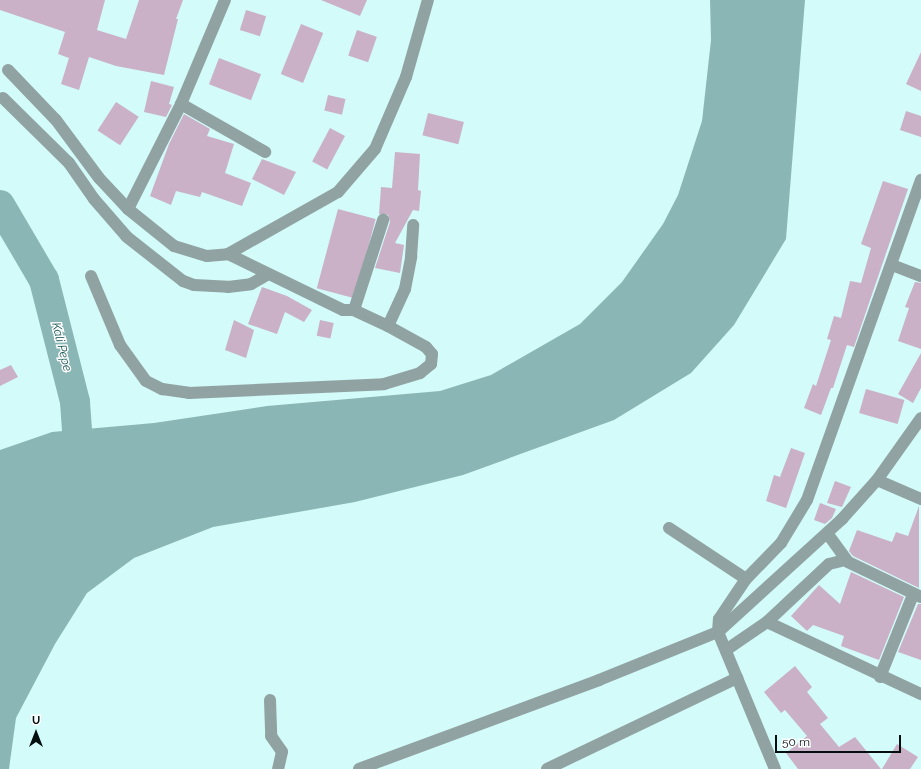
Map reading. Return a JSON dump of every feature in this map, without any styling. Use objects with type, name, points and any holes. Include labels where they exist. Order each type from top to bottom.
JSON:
[{"type":"street","points":[[128,209],[180,104],[225,0]]},
{"type":"street","points":[[8,70],[56,120],[99,178],[128,209],[174,246],[207,256],[228,254],[338,192],[375,149],[406,77],[428,0]]},
{"type":"street","points":[[3,98],[68,163],[94,199],[127,237],[183,281],[194,285],[241,286],[251,284],[268,274]]},
{"type":"street","points":[[180,104],[265,152]]},
{"type":"street","points":[[775,769],[718,632],[719,619],[746,579],[781,543],[807,500],[858,353],[892,265],[921,180]]},
{"type":"street","points":[[354,310],[383,220]]},
{"type":"street","points":[[388,326],[404,289],[412,257],[413,225]]},
{"type":"street","points":[[91,276],[120,345],[146,381],[162,389],[189,393],[384,384],[420,373],[431,364],[432,354],[426,347],[388,326],[354,310],[343,310],[228,254]]},
{"type":"street","points":[[892,265],[921,276]]},
{"type":"street","points":[[359,769],[599,680],[718,632],[828,533],[877,480],[921,418]]},
{"type":"street","points":[[877,480],[921,498]]},
{"type":"street","points":[[669,528],[746,579]]},
{"type":"street","points":[[828,533],[845,560],[917,596],[880,677]]},
{"type":"street","points":[[726,650],[767,622],[829,564],[845,560]]},
{"type":"street","points":[[767,622],[880,677],[921,694]]},
{"type":"street","points":[[547,769],[737,678]]},
{"type":"street","points":[[270,700],[271,736],[282,752],[278,769]]},
{"type":"water","points":[[710,0],[805,0],[786,239],[734,325],[691,373],[614,420],[463,475],[355,502],[213,527],[134,558],[87,593],[55,644],[16,718],[9,769],[0,769],[0,450],[52,432],[154,423],[267,406],[440,391],[491,375],[580,324],[622,282],[663,224],[678,195],[702,121],[711,40]]},
{"type":"building","points":[[0,0],[105,0],[97,30],[126,39],[139,0],[183,0],[176,19],[178,19],[164,75],[116,66],[89,57],[79,90],[61,84],[69,58],[58,54],[65,32],[0,10]]},
{"type":"building","points":[[321,0],[367,0],[360,16]]},
{"type":"building","points":[[246,10],[266,16],[260,36],[240,30]]},
{"type":"building","points":[[301,24],[323,33],[303,83],[281,74]]},
{"type":"building","points":[[357,30],[377,37],[368,62],[348,56]]},
{"type":"building","points":[[921,52],[921,91],[906,84]]},
{"type":"building","points":[[219,58],[261,74],[251,100],[209,84]]},
{"type":"building","points":[[151,81],[174,87],[169,104],[172,105],[166,117],[144,112]]},
{"type":"building","points":[[328,95],[346,99],[342,115],[324,111]]},
{"type":"building","points":[[116,102],[139,117],[120,145],[97,131]]},
{"type":"building","points":[[906,111],[921,116],[921,137],[900,130]]},
{"type":"building","points":[[428,113],[464,122],[458,144],[422,135]]},
{"type":"building","points":[[184,114],[210,129],[207,136],[234,144],[225,173],[251,183],[242,206],[202,192],[200,197],[176,191],[171,205],[150,196],[169,144]]},
{"type":"building","points":[[330,128],[345,136],[327,170],[312,162]]},
{"type":"building","points":[[395,152],[420,154],[418,190],[421,191],[419,211],[413,210],[395,243],[404,245],[400,273],[375,268],[390,222],[388,215],[379,214],[381,187],[392,188]]},
{"type":"building","points":[[262,159],[296,172],[284,195],[252,179]]},
{"type":"building","points":[[883,181],[908,189],[854,347],[847,345],[833,388],[831,388],[821,415],[804,408],[813,384],[816,386],[831,340],[827,339],[834,316],[841,318],[850,281],[861,283],[871,248],[861,244]]},
{"type":"building","points":[[338,209],[376,219],[354,298],[317,288]]},
{"type":"building","points":[[915,282],[921,283],[921,349],[898,341],[909,308],[905,307]]},
{"type":"building","points":[[262,287],[287,296],[312,310],[304,322],[285,312],[277,334],[248,324]]},
{"type":"building","points":[[234,320],[254,330],[246,358],[225,350]]},
{"type":"building","points":[[320,320],[334,323],[330,339],[317,336]]},
{"type":"building","points":[[921,353],[921,388],[913,403],[898,394]]},
{"type":"building","points":[[11,365],[18,377],[0,386],[0,370]]},
{"type":"building","points":[[866,389],[904,400],[898,424],[859,413]]},
{"type":"building","points":[[791,448],[805,453],[786,508],[766,501],[774,475],[780,477]]},
{"type":"building","points":[[835,481],[851,487],[842,507],[827,503]]},
{"type":"building","points":[[820,503],[836,509],[832,518],[825,524],[814,520]]},
{"type":"building","points":[[919,506],[919,588],[853,556],[849,551],[857,530],[892,542],[896,532],[908,536]]},
{"type":"building","points":[[851,572],[904,597],[879,660],[841,646],[844,636],[813,625],[807,631],[791,616],[819,585],[840,604]]},
{"type":"building","points":[[918,604],[921,604],[921,660],[898,652]]},
{"type":"building","points":[[795,666],[812,687],[807,692],[828,718],[820,724],[839,747],[855,737],[881,769],[798,769],[786,753],[807,736],[785,710],[781,713],[764,692]]},
{"type":"building","points":[[897,744],[918,757],[910,769],[882,769]]},
{"type":"waterway","name":"Kali Pepe","points":[[0,205],[44,280],[75,402],[80,471]]}]
